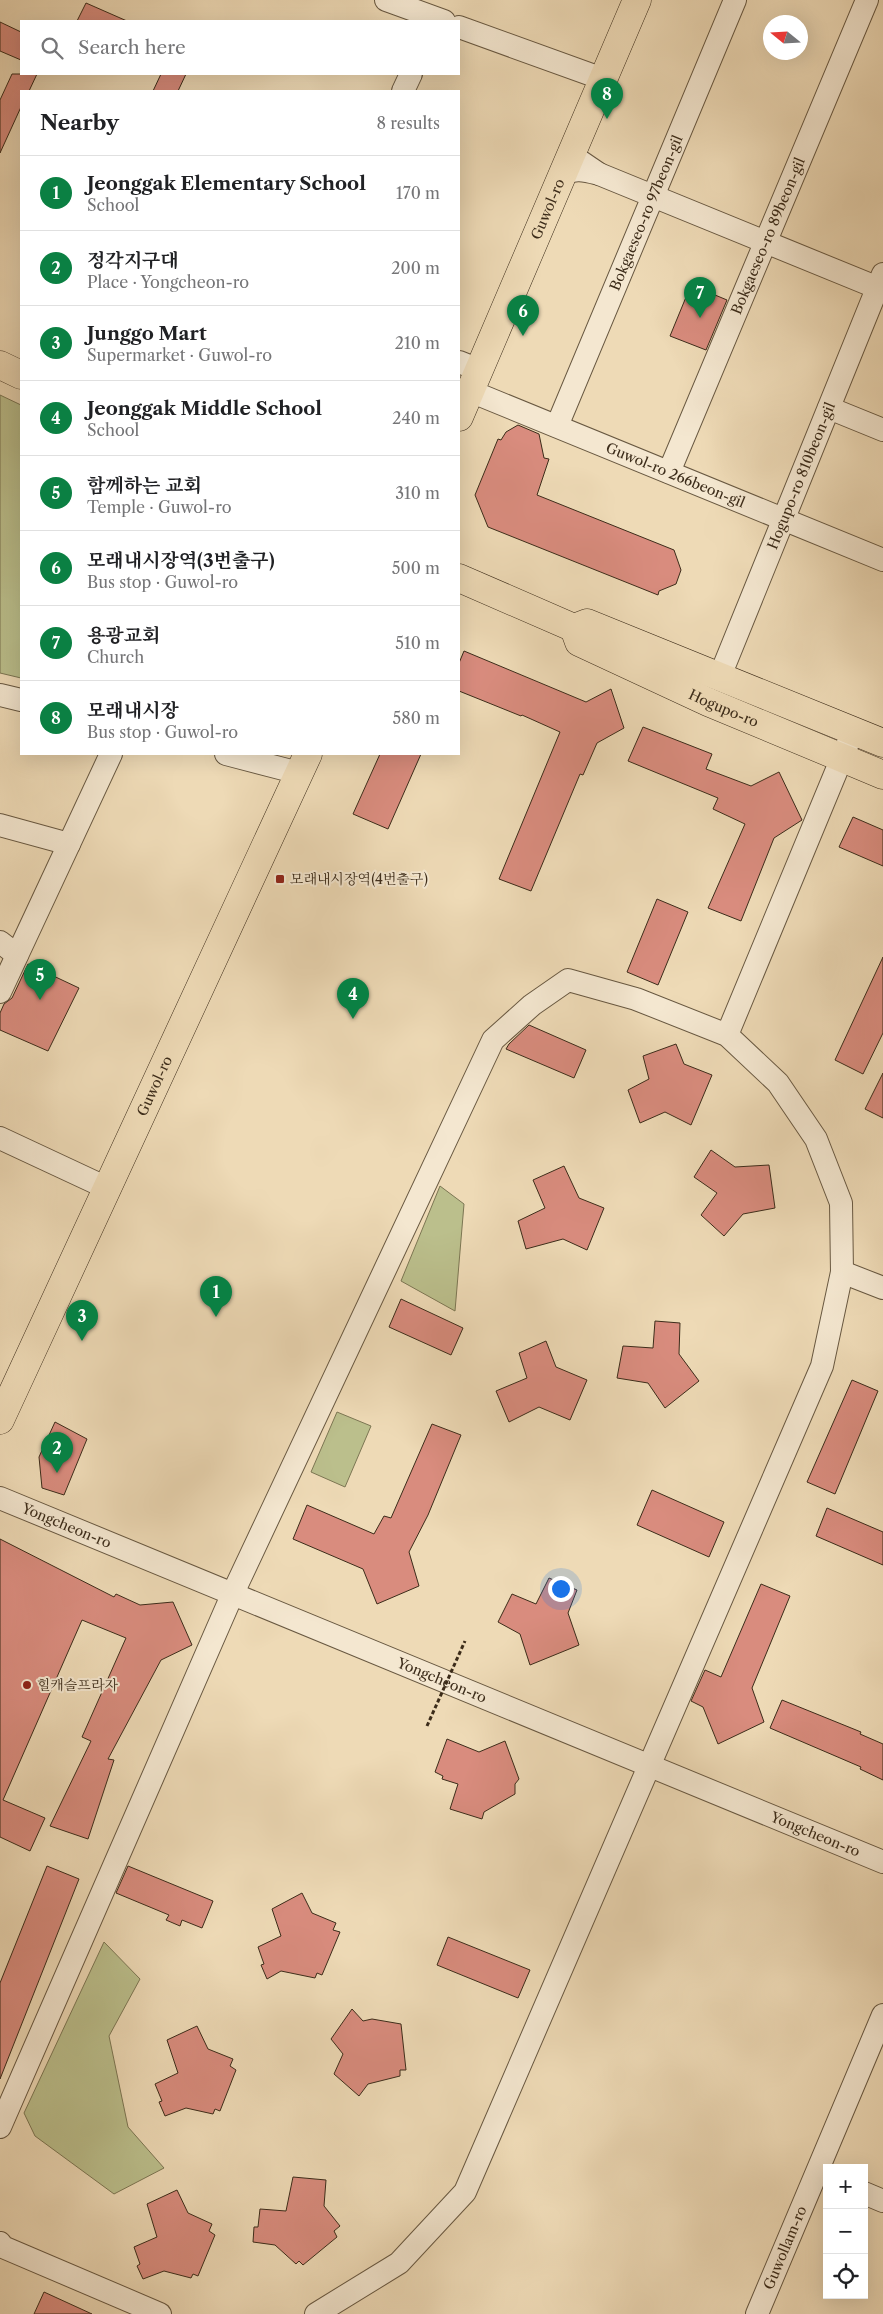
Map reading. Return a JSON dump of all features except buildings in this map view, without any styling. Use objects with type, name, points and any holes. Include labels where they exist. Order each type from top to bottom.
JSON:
[{"type":"main road","name":"Guwol-ro","points":[[460,413],[469,374],[562,175],[637,0]]},
{"type":"main road","points":[[0,365],[20,375]]},
{"type":"main road","name":"Hogupo-ro","points":[[460,578],[574,628],[587,623],[883,743]]},
{"type":"main road","name":"Hogupo-ro","points":[[574,628],[579,642],[708,702],[883,775]]},
{"type":"main road","name":"Guwol-ro","points":[[0,1420],[304,763]]},
{"type":"street","points":[[386,0],[439,15]]},
{"type":"street","name":"Bokgaeseo-ro 97beon-gil","points":[[557,426],[735,0]]},
{"type":"street","name":"Bokgaeseo-ro 89beon-gil","points":[[669,472],[867,0]]},
{"type":"street","points":[[460,27],[603,79]]},
{"type":"street","points":[[403,90],[411,75]]},
{"type":"street","points":[[573,150],[574,157],[600,174]]},
{"type":"street","points":[[562,175],[569,170],[581,170],[600,174],[766,242],[881,284]]},
{"type":"street","name":"Hogupo-ro 810beon-gil","points":[[720,676],[881,284]]},
{"type":"street","name":"Guwol-ro 266beon-gil","points":[[469,374],[557,426],[883,560]]},
{"type":"street","points":[[829,408],[883,430]]},
{"type":"street","points":[[0,695],[20,700]]},
{"type":"street","points":[[727,1035],[853,731]]},
{"type":"street","points":[[0,992],[8,949],[69,844],[111,755]]},
{"type":"street","points":[[235,755],[304,763]]},
{"type":"street","points":[[0,825],[69,844]]},
{"type":"street","points":[[0,2127],[233,1593],[493,1040],[532,1005],[568,980],[636,1000],[727,1035],[778,1083],[816,1139],[841,1203],[842,1272],[822,1366],[465,2192],[399,2263],[316,2314]]},
{"type":"street","points":[[0,1138],[107,1188]]},
{"type":"street","points":[[842,1272],[883,1288]]},
{"type":"street","name":"Yongcheon-ro","points":[[0,1498],[883,1862]]},
{"type":"street","name":"Guwollam-ro","points":[[757,2314],[821,2176],[883,2014]]},
{"type":"street","points":[[868,2195],[883,2201]]},
{"type":"street","points":[[0,2244],[3,2247],[160,2314]]},
{"type":"path","points":[[427,1726],[465,1641]]},
{"type":"green space","points":[[0,395],[20,405],[20,678],[0,673]]},
{"type":"green space","points":[[440,1186],[464,1204],[455,1311],[401,1281]]},
{"type":"green space","points":[[337,1412],[371,1426],[345,1487],[311,1472]]},
{"type":"green space","points":[[104,1942],[140,1979],[109,2036],[128,2127],[164,2168],[114,2194],[35,2136],[24,2113]]},
{"type":"place","name":"모래내시장","points":[[607,119]]},
{"type":"place","name":"용광교회","points":[[700,318]]},
{"type":"place","name":"모래내시장역(3번출구)","points":[[523,336]]},
{"type":"place","name":"모래내시장역(4번출구)","points":[[280,879]]},
{"type":"place","name":"함께하는 교회","points":[[40,1000]]},
{"type":"place","name":"Jeonggak Middle School","points":[[353,1019]]},
{"type":"place","name":"Jeonggak Elementary School","points":[[216,1317]]},
{"type":"place","name":"Junggo Mart","points":[[82,1341]]},
{"type":"place","name":"정각지구대","points":[[57,1473]]},
{"type":"place","name":"힐캐슬프라자","points":[[27,1685]]}]
